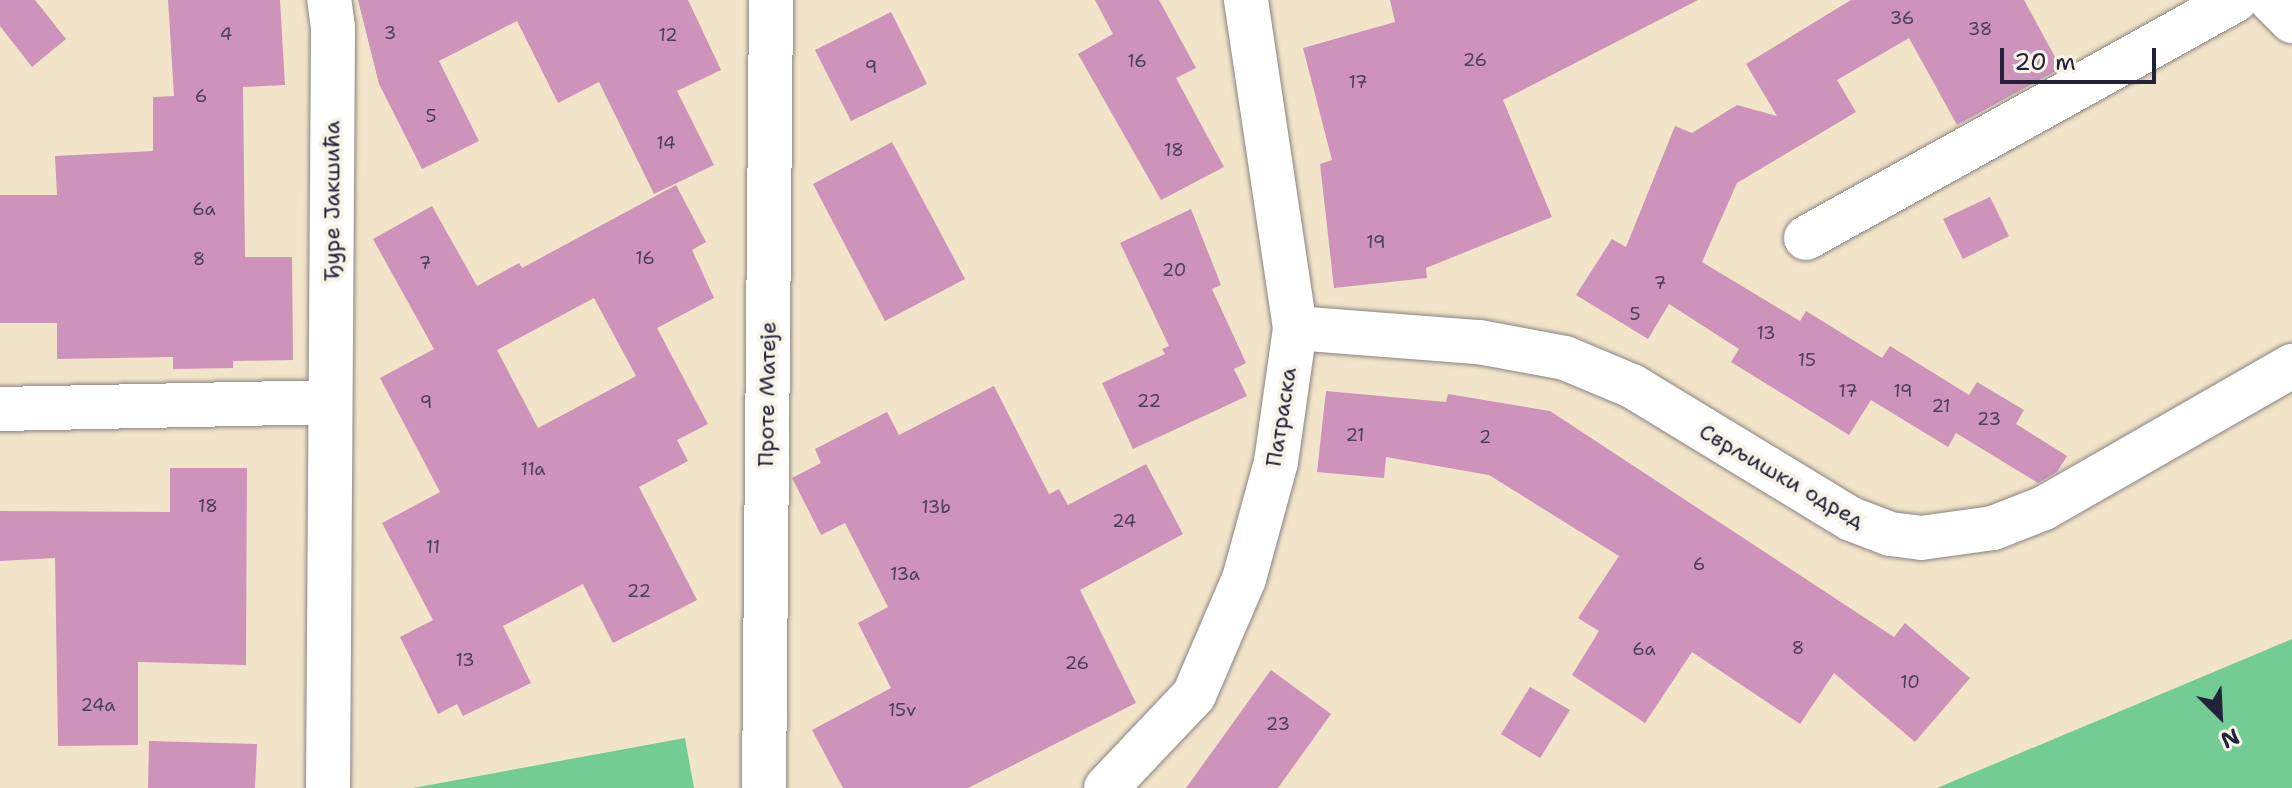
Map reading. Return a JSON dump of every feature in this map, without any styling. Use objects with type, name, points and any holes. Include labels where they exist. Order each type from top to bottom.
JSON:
[{"type":"street","name":"Ђуре Јакшића","points":[[328,788],[333,27],[329,0]]},
{"type":"street","name":"Проте Матеје","points":[[764,788],[771,0]]},
{"type":"street","name":"Патраска","points":[[1106,788],[1194,695],[1217,650],[1244,579],[1276,462],[1295,328],[1246,0]]},
{"type":"street","points":[[1806,238],[2235,0]]},
{"type":"street","points":[[2271,0],[2292,21]]},
{"type":"street","name":"Сврљишки одред","points":[[1295,328],[1479,342],[1565,358],[1632,386],[1851,519],[1890,534],[1921,538],[1993,528],[2044,508],[2292,366]]},
{"type":"street","points":[[0,409],[330,402]]},
{"type":"green space","points":[[2292,639],[2292,788],[1937,788]]},
{"type":"green space","points":[[685,738],[694,788],[413,788]]},
{"type":"building","points":[[0,0],[35,0],[66,39],[32,67],[0,26]]},
{"type":"building","points":[[168,0],[280,0],[285,85],[243,87],[245,257],[292,257],[293,360],[233,361],[233,368],[173,369],[173,357],[57,359],[57,323],[0,323],[0,195],[57,195],[55,156],[153,151],[153,97],[174,96]]},
{"type":"building","points":[[358,0],[688,0],[721,70],[677,91],[714,165],[654,194],[599,82],[558,103],[517,21],[439,61],[479,141],[422,169],[379,84]]},
{"type":"building","points":[[1095,0],[1159,0],[1196,68],[1176,78],[1224,167],[1161,200],[1078,54],[1113,34]]},
{"type":"building","points":[[1390,0],[1698,0],[1503,100],[1552,217],[1426,268],[1427,278],[1334,288],[1320,164],[1332,160],[1303,48],[1395,22]]},
{"type":"building","points":[[1851,0],[2024,0],[2061,68],[1957,125],[1909,38],[1837,80],[1856,112],[1737,183],[1702,262],[1800,321],[1806,311],[1882,358],[1890,346],[1969,395],[1977,382],[2024,410],[2016,424],[2067,456],[2057,472],[2038,483],[1956,433],[1948,447],[1871,400],[1849,435],[1731,362],[1739,349],[1669,304],[1648,339],[1576,295],[1612,239],[1626,247],[1675,126],[1692,133],[1737,105],[1777,116],[1746,64]]},
{"type":"building","points":[[891,12],[927,84],[851,121],[815,50]]},
{"type":"building","points":[[892,142],[965,279],[885,321],[813,184]]},
{"type":"building","points":[[676,185],[706,242],[692,250],[714,298],[657,328],[708,424],[677,440],[688,461],[639,487],[697,600],[613,643],[583,584],[503,626],[531,683],[463,716],[457,704],[438,714],[400,637],[433,620],[382,523],[440,492],[380,378],[434,349],[373,239],[432,206],[477,286],[519,263],[522,268]],"holes":[[[594,298],[636,376],[538,428],[497,350]]]},
{"type":"building","points":[[1990,197],[2009,236],[1963,259],[1943,219]]},
{"type":"building","points":[[1191,209],[1221,285],[1212,289],[1246,363],[1234,369],[1247,396],[1133,449],[1102,383],[1165,354],[1162,349],[1169,346],[1120,243]]},
{"type":"building","points":[[994,386],[1049,494],[1059,489],[1068,505],[1146,464],[1183,534],[1080,590],[1136,703],[968,788],[843,788],[812,730],[891,688],[858,623],[888,607],[845,523],[821,535],[792,478],[821,463],[815,449],[887,412],[899,435]]},
{"type":"building","points":[[1326,391],[1446,402],[1448,394],[1550,411],[1894,637],[1905,623],[1970,678],[1915,742],[1834,673],[1800,724],[1692,652],[1645,723],[1572,675],[1599,631],[1578,618],[1619,556],[1489,475],[1386,457],[1384,478],[1317,472]]},
{"type":"building","points":[[170,468],[247,468],[246,665],[138,662],[138,745],[58,746],[55,558],[0,561],[0,511],[170,512]]},
{"type":"building","points":[[1271,670],[1331,714],[1278,788],[1186,788]]},
{"type":"building","points":[[1530,687],[1570,710],[1540,758],[1501,734]]},
{"type":"building","points":[[149,741],[257,744],[255,788],[148,788]]}]
